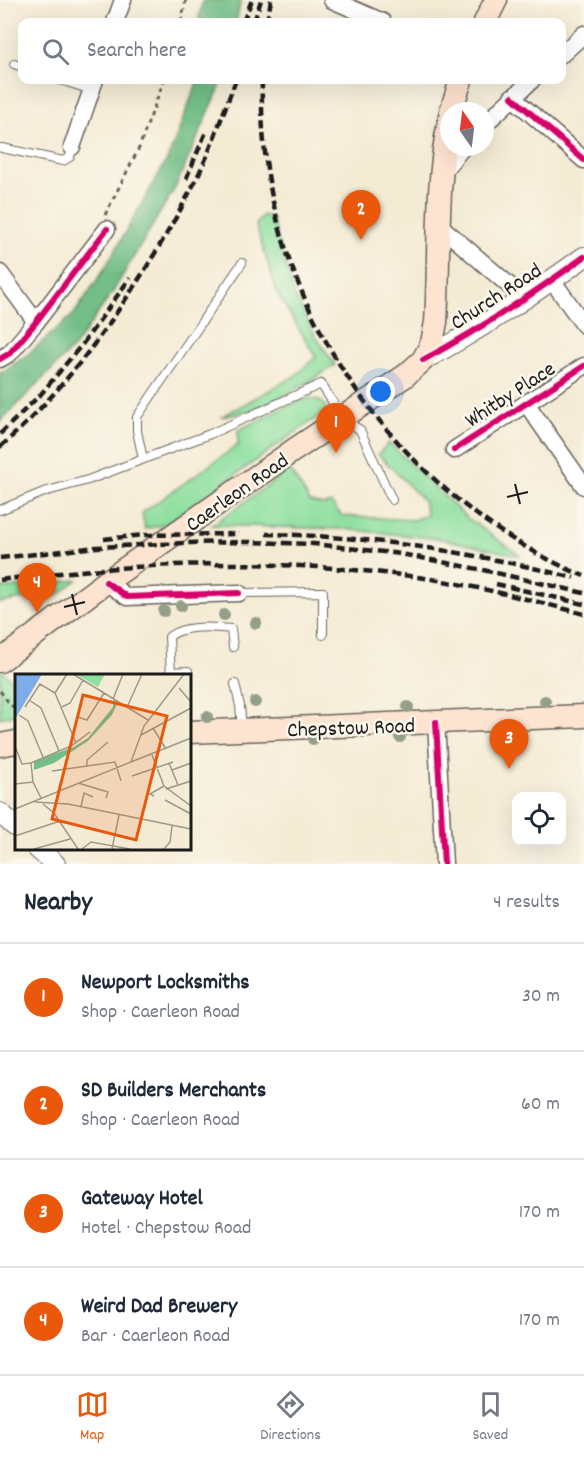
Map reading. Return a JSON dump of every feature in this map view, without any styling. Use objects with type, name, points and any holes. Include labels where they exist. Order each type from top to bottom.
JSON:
[{"type":"main road","points":[[487,18],[496,0]]},
{"type":"main road","points":[[454,102],[460,84]]},
{"type":"main road","name":"Caerleon Road","points":[[0,661],[106,582],[294,450],[405,376],[423,360],[432,343],[436,322],[439,225],[444,156]]},
{"type":"main road","name":"Chepstow Road","points":[[190,732],[584,716]]},
{"type":"main road","points":[[0,745],[15,742]]},
{"type":"street","points":[[116,18],[123,0]]},
{"type":"street","points":[[332,0],[374,18]]},
{"type":"street","points":[[566,50],[584,34]]},
{"type":"street","points":[[494,115],[528,84]]},
{"type":"street","points":[[72,147],[94,85]]},
{"type":"street","points":[[512,98],[584,160]]},
{"type":"street","points":[[442,172],[455,156]]},
{"type":"street","points":[[439,225],[525,298]]},
{"type":"street","points":[[0,359],[10,353],[36,322],[107,230]]},
{"type":"street","name":"Church Road","points":[[423,360],[525,298],[584,257]]},
{"type":"street","points":[[0,273],[36,322]]},
{"type":"street","points":[[552,280],[584,326]]},
{"type":"street","name":"Whitby Place","points":[[454,450],[584,366]]},
{"type":"street","points":[[526,403],[584,486]]},
{"type":"street","points":[[106,582],[128,597],[239,592]]},
{"type":"street","points":[[436,722],[444,864]]},
{"type":"street","points":[[0,800],[8,819]]},
{"type":"street","points":[[38,849],[55,864]]},
{"type":"lane","points":[[2,148],[63,161],[70,157],[72,147]]},
{"type":"lane","points":[[143,459],[137,431],[137,417],[242,262]]},
{"type":"lane","points":[[0,510],[44,492],[88,480],[236,423],[321,384],[343,418],[360,430],[392,500]]},
{"type":"lane","points":[[239,592],[323,592],[323,635]]},
{"type":"lane","points":[[188,671],[170,673],[169,637],[179,630],[231,629],[232,647]]},
{"type":"lane","points":[[235,684],[242,730]]},
{"type":"path","points":[[182,18],[186,0]]},
{"type":"path","points":[[107,230],[104,218],[139,148],[163,84]]},
{"type":"path","points":[[0,691],[15,709]]},
{"type":"green space","points":[[203,0],[241,0],[237,18],[199,18]]},
{"type":"green space","points":[[196,84],[221,84],[175,188],[112,293],[75,346],[0,422],[0,373],[26,356],[74,314],[105,268],[169,156]]},
{"type":"green space","points":[[263,215],[272,218],[294,294],[316,337],[335,365],[266,404],[221,417],[295,376],[316,357],[277,293],[256,225]]},
{"type":"green space","points":[[310,398],[322,402],[327,410],[166,524],[145,529],[142,513],[238,445],[238,430],[294,403]]},
{"type":"green space","points":[[389,443],[466,517],[521,556],[442,539],[343,529],[212,525],[290,470],[310,502],[324,505],[331,503],[342,516],[413,520],[427,515],[423,500],[378,454]]},
{"type":"green space","points":[[77,580],[58,595],[0,603],[0,589]]},
{"type":"green space","points":[[3,671],[15,684],[15,714],[0,718],[0,673]]},
{"type":"railway","points":[[245,18],[252,0]]},
{"type":"railway","points":[[255,18],[261,0]]},
{"type":"railway","points":[[268,18],[271,0]]},
{"type":"railway","points":[[0,447],[61,386],[97,340],[146,268],[200,171],[235,84]]},
{"type":"railway","points":[[262,84],[267,168],[272,197],[289,258],[313,317],[345,372],[382,424],[426,471],[474,513],[527,548],[584,576]]},
{"type":"railway","points":[[186,179],[206,132]]},
{"type":"railway","points":[[0,434],[41,394],[84,342],[130,278]]},
{"type":"railway","points":[[104,539],[144,535],[239,534]]},
{"type":"railway","points":[[266,534],[344,538],[422,547],[498,560],[574,578]]},
{"type":"railway","points":[[0,558],[97,547],[186,543],[314,544],[401,554],[584,593]]},
{"type":"railway","points":[[0,580],[129,567],[215,564],[301,566],[379,572],[438,580],[584,614]]},
{"type":"railway","points":[[496,584],[584,604]]},
{"type":"cycle path","points":[[512,97],[584,160]]},
{"type":"cycle path","points":[[0,359],[10,353],[36,322],[107,229]]},
{"type":"cycle path","points":[[423,360],[505,311],[584,257]]},
{"type":"cycle path","points":[[454,450],[584,366]]},
{"type":"cycle path","points":[[106,582],[127,597],[239,593]]},
{"type":"cycle path","points":[[436,722],[444,864]]},
{"type":"place","name":"SD Builders Merchants","points":[[361,240]]},
{"type":"place","name":"Newport Locksmiths","points":[[336,453]]},
{"type":"place","name":"Weird Dad Brewery","points":[[37,613]]},
{"type":"place","name":"Gateway Hotel","points":[[509,769]]}]
